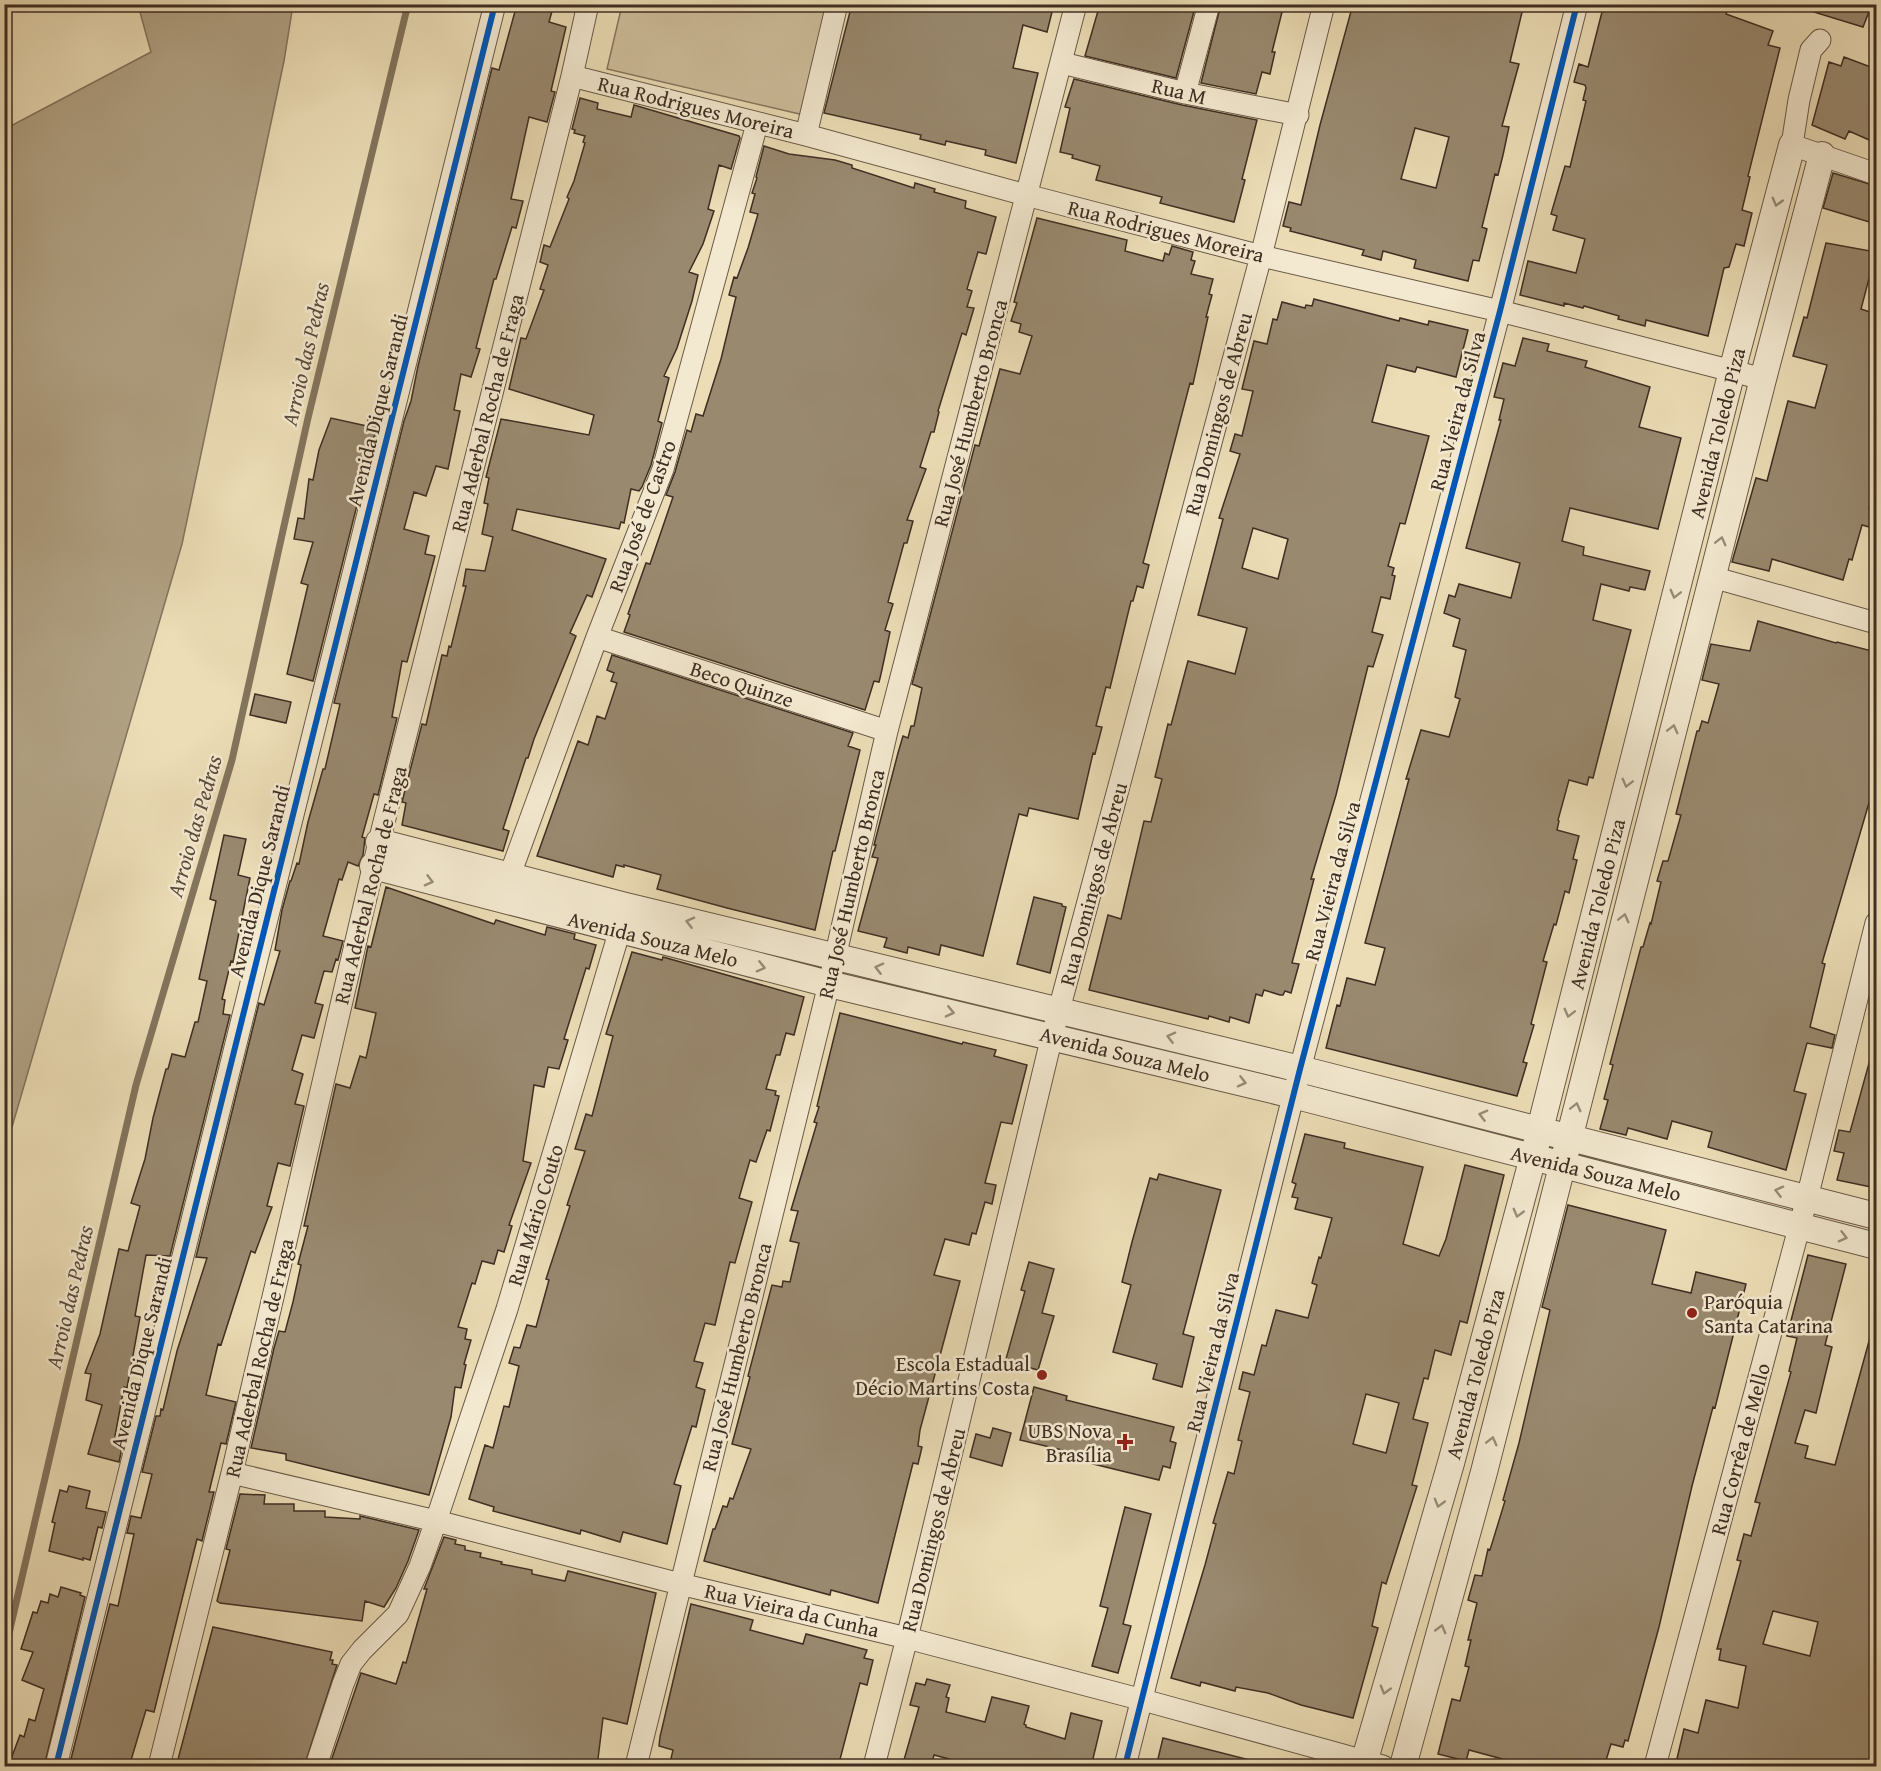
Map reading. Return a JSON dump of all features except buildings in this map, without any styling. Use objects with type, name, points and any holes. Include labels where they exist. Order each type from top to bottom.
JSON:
[{"type":"street","name":"Avenida Dique Sarandi","points":[[56,1767],[495,4]]},
{"type":"street","name":"Rua Aderbal Rocha de Fraga","points":[[159,1767],[232,1473],[376,854],[572,76],[588,4]]},
{"type":"street","points":[[806,135],[837,4]]},
{"type":"street","name":"Rua José Humberto Bronca","points":[[636,1767],[829,984],[887,731],[1076,4]]},
{"type":"street","points":[[1185,93],[1209,4]]},
{"type":"street","name":"Rua Domingos de Abreu","points":[[874,1767],[1059,1010],[1261,256],[1324,4]]},
{"type":"street","name":"Rua Vieira da Silva","points":[[1125,1767],[1293,1095],[1500,311],[1577,4]]},
{"type":"street","name":"Avenida Toledo Piza","points":[[1370,1765],[1533,1157],[1732,370],[1792,145],[1799,100],[1811,50],[1820,40]]},
{"type":"street","name":"Rua M","points":[[1062,63],[1185,93],[1298,115]]},
{"type":"street","name":"Rua Rodrigues Moreira","points":[[572,76],[806,135],[1261,256],[1500,311],[1762,379]]},
{"type":"street","name":"Rua José de Castro","points":[[505,889],[597,637],[663,469],[757,123]]},
{"type":"street","points":[[1792,145],[1876,174]]},
{"type":"street","name":"Avenida Toledo Piza","points":[[1403,1767],[1484,1472],[1762,379],[1822,156]]},
{"type":"street","points":[[1712,577],[1876,623]]},
{"type":"street","name":"Beco Quinze","points":[[597,637],[887,731]]},
{"type":"street","name":"Avenida Souza Melo","points":[[376,854],[505,889],[620,931],[829,984],[1293,1095],[1876,1246]]},
{"type":"street","name":"Avenida Souza Melo","points":[[505,889],[626,906],[1300,1069],[1876,1216]]},
{"type":"street","name":"Rua Mário Couto","points":[[316,1767],[351,1664],[398,1614],[420,1566],[507,1310],[626,906]]},
{"type":"street","name":"Rua Corrêa de Mello","points":[[1655,1767],[1808,1198],[1876,923]]},
{"type":"street","points":[[1451,1463],[1484,1472]]},
{"type":"street","name":"Rua Vieira da Cunha","points":[[232,1473],[436,1521],[680,1584],[907,1638],[1143,1700],[1370,1765]]},
{"type":"shaded area","points":[[138,5],[293,5],[284,61],[182,544],[5,1151],[5,129],[151,52]]},
{"type":"shaded area","points":[[622,5],[830,5],[804,115],[607,69]]},
{"type":"waterway","name":"Arroio das Pedras","points":[[4,1655],[136,1085],[232,760],[308,418],[408,4]]},
{"type":"cycle path","points":[[56,1766],[495,4]]},
{"type":"cycle path","points":[[1125,1766],[1300,1069],[1500,311],[1577,4]]},
{"type":"place","name":"Paróquia Santa Catarina","points":[[1692,1313]]},
{"type":"place","name":"Escola Estadual Décio Martins Costa","points":[[1042,1375]]},
{"type":"place","name":"UBS Nova Brasília","points":[[1125,1442]]}]
